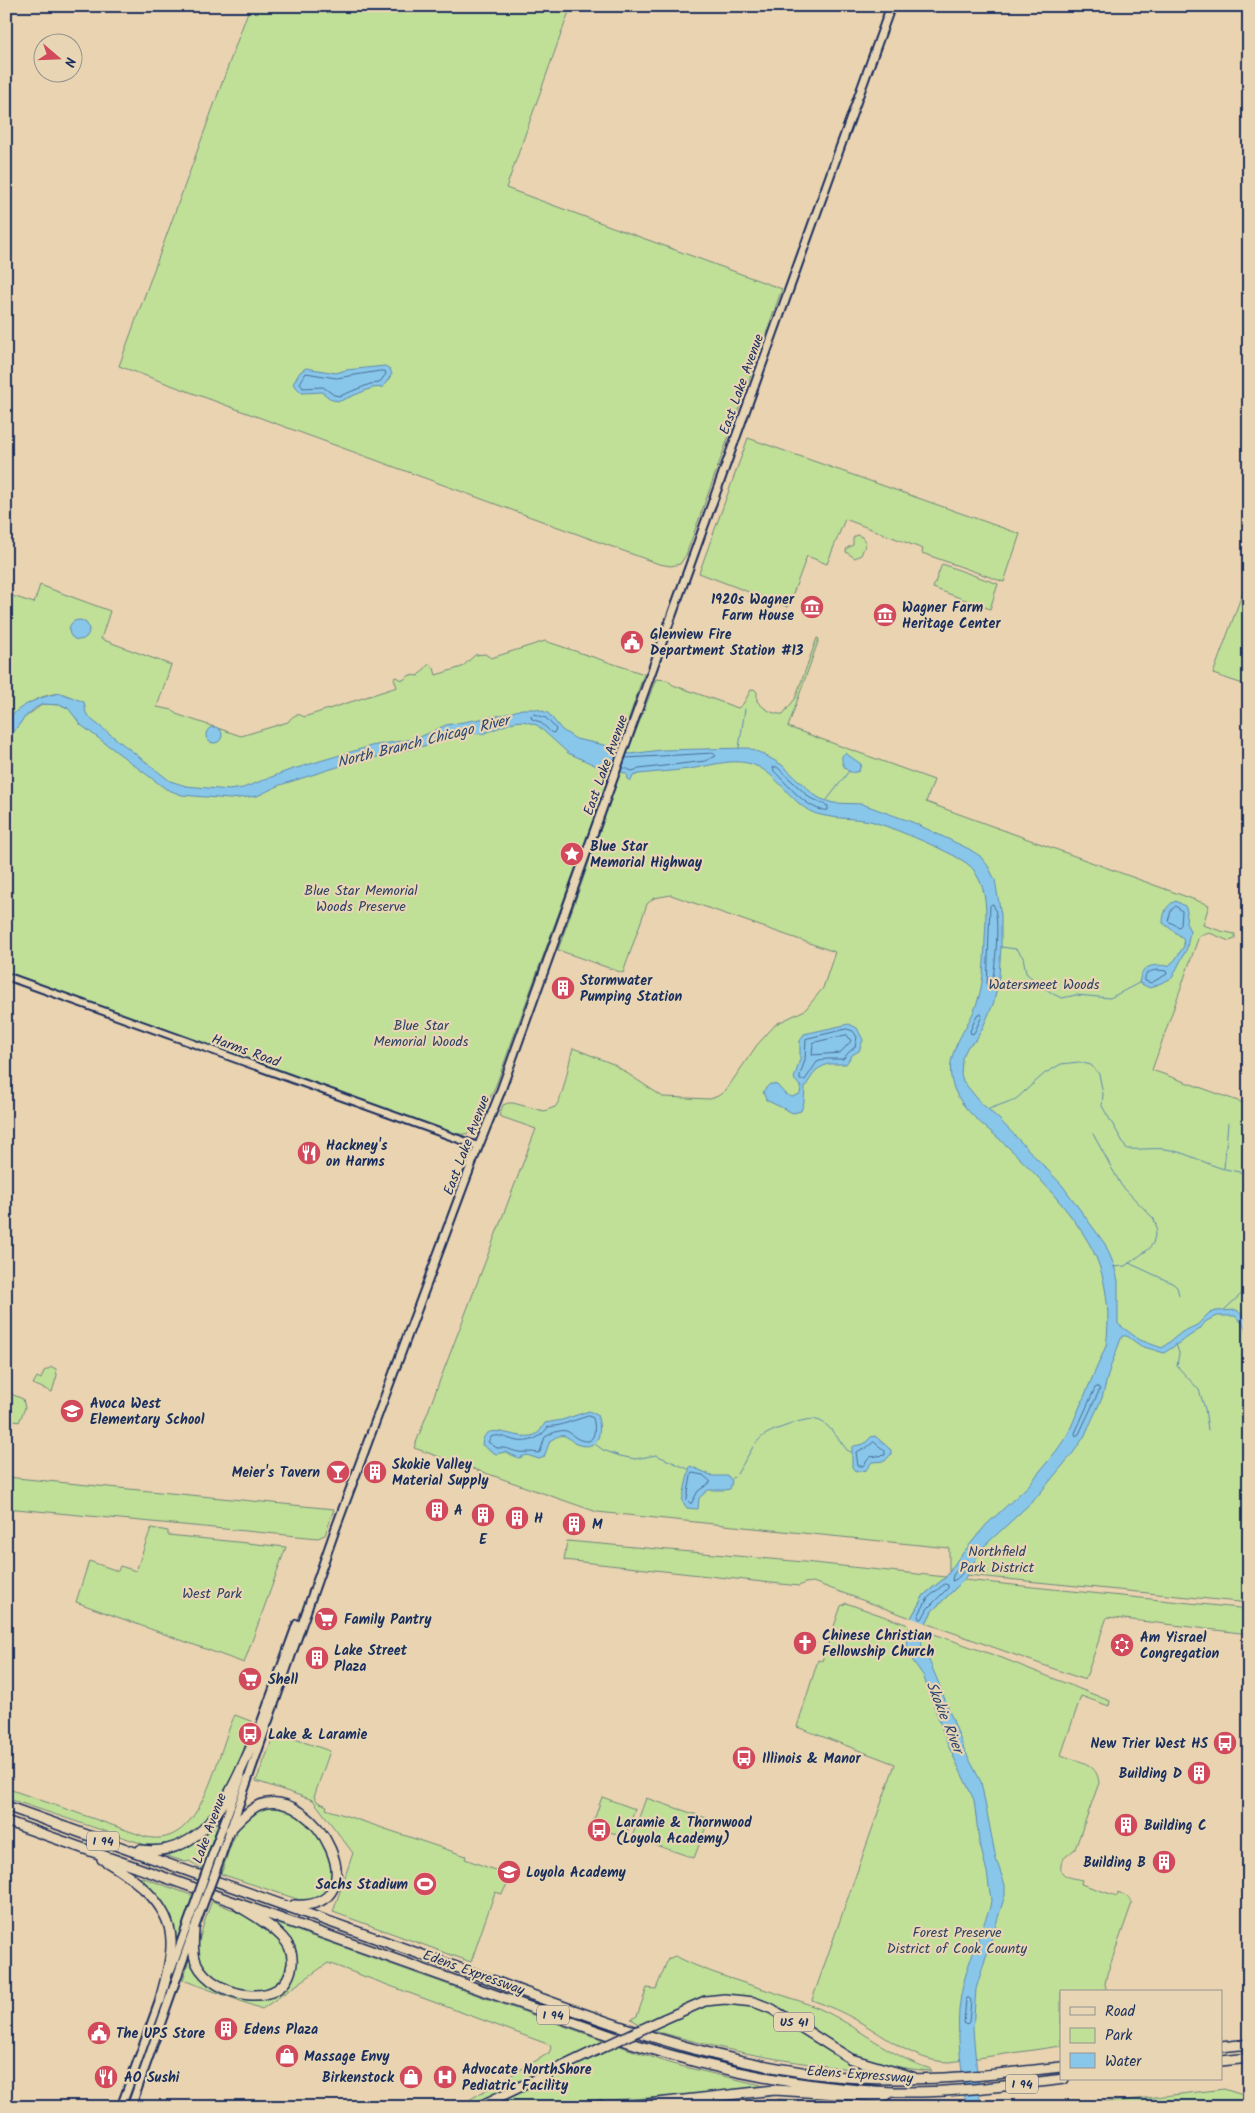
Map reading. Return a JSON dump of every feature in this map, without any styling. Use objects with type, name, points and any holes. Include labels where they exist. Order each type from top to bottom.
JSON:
[{"type":"highway","points":[[121,1848],[152,1852],[178,1846],[197,1836],[213,1820],[225,1801],[254,1743]]},
{"type":"highway","points":[[230,1830],[245,1815],[258,1806],[279,1804],[296,1808],[324,1836],[331,1851],[336,1871],[335,1887],[332,1893],[328,1898],[314,1905],[285,1904]]},
{"type":"highway","name":"Edens Expressway","points":[[6,1806],[121,1848],[285,1904],[642,2034],[702,2052],[752,2064],[810,2073],[862,2078],[963,2078],[1060,2067]]},
{"type":"highway","name":"Edens Expressway","points":[[6,1820],[689,2062],[781,2081],[824,2087],[895,2092],[964,2090],[1060,2079]]},
{"type":"highway","points":[[84,1849],[137,1882],[153,1898],[167,1919],[172,1942],[160,2000]]},
{"type":"highway","points":[[194,1930],[193,1945],[197,1965],[208,1978],[225,1988],[242,1994],[261,1995],[275,1991],[285,1982],[292,1961],[287,1942],[257,1918],[221,1896]]},
{"type":"highway","name":"US 41","points":[[478,2107],[490,2103],[664,2018],[704,2002],[725,1999],[754,2002],[777,2011],[851,2059],[920,2079]]},
{"type":"highway","points":[[1222,2047],[1249,2044]]},
{"type":"highway","points":[[1222,2061],[1249,2058]]},
{"type":"highway","points":[[621,2107],[774,2090],[882,2097],[895,2092]]},
{"type":"main road","name":"East Lake Avenue","points":[[335,1530],[478,1146],[500,1093],[891,6]]},
{"type":"main road","name":"Harms Road","points":[[6,976],[478,1146]]},
{"type":"main road","name":"Lake Avenue","points":[[217,1854],[230,1830],[335,1530]]},
{"type":"main road","name":"Lake Avenue","points":[[121,2107],[160,2000],[196,1913],[254,1743],[307,1599],[325,1560]]},
{"type":"main road","name":"Lake Avenue","points":[[131,2107],[194,1930],[196,1913]]},
{"type":"main road","points":[[587,2107],[601,2105],[606,2107]]},
{"type":"green space","points":[[250,6],[571,6],[506,188],[782,289],[686,555],[680,564],[671,566],[659,564],[119,366]]},
{"type":"green space","points":[[748,438],[1020,534],[1004,582],[922,553],[923,549],[845,519],[827,564],[807,556],[788,607],[699,573]]},
{"type":"green space","points":[[857,535],[862,537],[866,543],[861,555],[855,558],[846,552],[847,548],[853,545],[853,538]]},
{"type":"green space","points":[[942,564],[998,584],[990,609],[933,588]]},
{"type":"green space","points":[[1249,575],[1249,686],[1213,674]]},
{"type":"green space","name":"Blue Star Memorial Woods Preserve","points":[[40,585],[110,611],[101,639],[171,665],[157,707],[173,710],[176,714],[241,736],[288,722],[295,715],[304,717],[397,687],[395,677],[403,680],[410,675],[418,676],[429,664],[434,668],[436,675],[462,667],[475,655],[485,654],[491,658],[545,641],[644,674],[610,773],[496,1085],[476,1127],[471,1132],[458,1134],[450,1132],[6,972],[6,729],[14,731],[24,718],[43,704],[61,705],[68,708],[61,693],[45,696],[24,707],[6,724],[6,594],[34,603]]},
{"type":"green space","points":[[817,638],[819,639],[788,727],[934,780],[926,802],[1209,905],[1203,925],[1235,934],[1235,939],[1229,941],[1210,933],[1199,936],[1152,1070],[1249,1105],[1249,1603],[966,1575],[976,1555],[989,1541],[982,1530],[949,1572],[949,1548],[597,1512],[414,1448],[536,1129],[499,1116],[503,1105],[513,1103],[544,1111],[555,1107],[563,1088],[573,1048],[613,1064],[663,1097],[710,1099],[726,1090],[757,1045],[776,1024],[805,1010],[823,988],[835,952],[671,895],[654,898],[647,904],[623,973],[558,950],[628,751],[656,679],[667,680],[673,685],[738,708],[743,704],[751,690],[754,689],[757,692],[757,701],[762,706],[772,712],[783,714],[795,699]]},
{"type":"green space","points":[[52,1367],[56,1369],[57,1375],[52,1392],[33,1384],[37,1377],[41,1379],[44,1371]]},
{"type":"green space","points":[[11,1394],[23,1399],[25,1408],[19,1422],[6,1418],[6,1400]]},
{"type":"green space","points":[[6,1477],[334,1509],[325,1535],[318,1538],[6,1508]]},
{"type":"green space","name":"West Park","points":[[151,1528],[168,1531],[168,1535],[286,1547],[244,1663],[76,1602],[89,1561],[118,1571],[120,1566],[136,1571]]},
{"type":"green space","points":[[567,1541],[804,1562],[946,1577],[924,1595],[911,1618],[813,1582],[799,1586],[564,1560]]},
{"type":"green space","points":[[964,1580],[1249,1609],[1249,1634],[1107,1617],[1085,1680],[926,1623],[932,1611]]},
{"type":"green space","name":"Forest Preserve District of Cook County","points":[[846,1603],[1002,1658],[1110,1701],[1109,1706],[1081,1696],[1061,1755],[1090,1766],[1094,1770],[1099,1783],[1075,1849],[1063,1859],[1061,1869],[1065,1875],[1082,1880],[1081,1884],[1117,1896],[1118,1892],[1130,1898],[1132,1903],[1107,1974],[1105,1984],[1106,1990],[1060,1990],[1060,2046],[950,2062],[937,2061],[913,2053],[847,2015],[812,2000],[895,1764],[797,1727],[818,1660],[822,1661],[841,1606]]},
{"type":"green space","points":[[235,1715],[253,1722],[230,1785],[219,1805],[206,1821],[190,1834],[170,1843],[146,1845],[6,1798],[6,1788],[146,1837],[166,1837],[182,1829],[195,1814],[214,1773]]},
{"type":"green space","name":"Sachs Stadium","points":[[280,1734],[330,1751],[314,1797],[318,1802],[327,1806],[326,1809],[466,1856],[465,1859],[511,1876],[502,1894],[495,1892],[471,1962],[333,1912],[353,1853],[313,1800],[256,1781],[274,1736]]},
{"type":"green space","points":[[602,1797],[635,1809],[626,1835],[616,1834],[592,1826]]},
{"type":"green space","points":[[646,1798],[709,1819],[694,1858],[632,1837]]},
{"type":"green space","points":[[280,1808],[296,1814],[305,1820],[319,1837],[330,1857],[333,1868],[331,1886],[317,1900],[300,1900],[221,1874],[235,1836],[245,1819],[261,1809]]},
{"type":"green space","points":[[219,1817],[215,1837],[203,1869],[189,1861],[186,1862],[160,1854],[202,1836]]},
{"type":"green space","points":[[141,1877],[194,1896],[175,1945],[172,1924],[138,1880]]},
{"type":"green space","points":[[212,1901],[261,1924],[282,1942],[288,1959],[283,1979],[274,1988],[251,1992],[238,1989],[213,1977],[204,1969],[199,1960],[198,1947]]},
{"type":"green space","points":[[278,1924],[606,2041],[468,2107],[457,2107],[549,2053],[550,2045],[328,1963],[262,2009],[183,1980],[190,1957],[211,1984],[227,1995],[242,1999],[259,2000],[273,1997],[280,1993],[286,1988],[294,1975],[296,1952],[292,1942],[278,1928]]},
{"type":"green space","points":[[675,1956],[728,1978],[818,2008],[902,2057],[931,2069],[931,2071],[891,2066],[853,2054],[785,2010],[748,1997],[721,1995],[698,1999],[641,2025],[631,2019],[637,2016],[647,1988],[656,1989],[668,1959]]},
{"type":"green space","points":[[724,2003],[753,2006],[775,2015],[800,2029],[836,2054],[862,2067],[861,2070],[807,2064],[754,2055],[649,2029],[701,2007]]},
{"type":"green space","points":[[617,2045],[672,2064],[761,2085],[761,2088],[689,2096],[606,2100],[539,2107],[492,2107]]},
{"type":"green space","points":[[1224,2089],[1249,2097],[1249,2107],[1068,2107]]},
{"type":"green space","points":[[778,2099],[850,2107],[775,2107]]},
{"type":"water","points":[[385,366],[390,369],[392,374],[383,387],[372,388],[340,401],[332,400],[322,392],[302,393],[293,384],[300,372],[306,368],[336,373],[346,370]]},
{"type":"water","points":[[79,620],[86,623],[89,630],[86,637],[79,640],[72,637],[69,630],[72,623]]},
{"type":"water","points":[[61,693],[84,702],[86,713],[92,720],[170,781],[186,786],[229,790],[243,788],[287,771],[371,746],[418,738],[446,725],[503,715],[522,709],[537,709],[548,713],[562,730],[576,739],[604,745],[630,754],[661,750],[748,748],[782,765],[821,799],[833,803],[862,804],[912,822],[969,849],[980,856],[988,866],[995,880],[1001,915],[999,976],[994,1002],[983,1027],[976,1040],[968,1046],[962,1058],[961,1074],[963,1081],[980,1102],[999,1119],[1062,1185],[1105,1244],[1114,1265],[1118,1281],[1118,1324],[1140,1340],[1162,1348],[1182,1332],[1197,1325],[1209,1313],[1237,1310],[1249,1322],[1249,1336],[1243,1324],[1235,1316],[1216,1316],[1164,1353],[1141,1346],[1127,1336],[1122,1336],[1110,1368],[1102,1398],[1084,1437],[1035,1499],[981,1549],[964,1580],[932,1611],[921,1633],[922,1649],[939,1684],[964,1749],[981,1782],[996,1859],[1005,1885],[1005,1895],[976,1989],[973,2029],[980,2099],[983,2107],[971,2107],[965,2098],[960,2054],[959,2010],[963,1984],[990,1907],[991,1900],[987,1872],[979,1841],[974,1800],[948,1745],[923,1675],[910,1657],[907,1648],[908,1632],[911,1618],[924,1595],[946,1577],[986,1525],[1028,1486],[1068,1434],[1106,1346],[1108,1316],[1102,1275],[1093,1250],[1084,1235],[1060,1202],[1033,1172],[967,1110],[952,1083],[951,1062],[958,1042],[974,1011],[980,994],[983,976],[986,910],[983,888],[974,871],[963,861],[952,855],[892,828],[870,821],[813,813],[799,803],[768,773],[749,763],[720,763],[689,769],[639,774],[633,776],[631,781],[627,779],[628,776],[625,773],[597,766],[568,753],[537,725],[523,721],[514,722],[482,734],[468,733],[432,744],[347,764],[280,785],[257,796],[230,799],[182,795],[166,789],[81,725],[68,708],[61,705],[43,704],[35,708],[24,718],[6,742],[6,726],[14,713],[38,699]]},
{"type":"water","points":[[214,727],[220,729],[222,735],[220,741],[214,743],[208,741],[206,735],[208,729]]},
{"type":"water","points":[[845,753],[861,764],[859,771],[852,772],[846,769],[842,760],[842,756]]},
{"type":"water","points":[[1176,901],[1185,906],[1187,911],[1186,923],[1190,931],[1187,948],[1172,978],[1150,988],[1139,983],[1145,969],[1157,965],[1168,966],[1175,960],[1184,946],[1183,938],[1163,923],[1166,909]]},
{"type":"water","points":[[849,1024],[857,1028],[863,1040],[859,1051],[852,1055],[846,1064],[827,1064],[816,1070],[805,1087],[801,1111],[793,1113],[766,1100],[763,1091],[770,1084],[777,1085],[785,1094],[792,1097],[800,1094],[801,1087],[794,1079],[800,1059],[800,1041],[804,1034]]},
{"type":"water","points":[[589,1411],[597,1415],[600,1429],[597,1440],[588,1446],[574,1443],[565,1436],[560,1436],[550,1441],[544,1457],[539,1459],[527,1455],[519,1458],[505,1452],[496,1454],[482,1445],[484,1436],[489,1432],[496,1431],[531,1436],[538,1433],[545,1423],[562,1420]]},
{"type":"water","points":[[875,1436],[891,1450],[891,1454],[885,1461],[872,1462],[866,1470],[856,1472],[852,1467],[852,1448],[864,1444],[871,1437]]},
{"type":"water","points":[[690,1466],[713,1476],[728,1476],[732,1481],[730,1489],[708,1490],[699,1498],[698,1509],[687,1508],[682,1501]]},
{"type":"pier","points":[[909,1617],[928,1624],[924,1632],[907,1626]]},
{"type":"waterway","points":[[739,748],[745,709]]},
{"type":"waterway","points":[[827,800],[849,771]]},
{"type":"waterway","points":[[1001,947],[1016,949],[1023,957],[1026,973],[1040,985],[1062,998],[1076,995],[1110,998],[1139,983]]},
{"type":"waterway","points":[[989,1109],[1016,1099],[1044,1074],[1061,1064],[1079,1062],[1091,1065],[1099,1074],[1103,1094],[1102,1106],[1127,1149],[1171,1150],[1224,1169],[1228,1123]]},
{"type":"waterway","points":[[1093,1134],[1121,1185],[1154,1219],[1157,1228],[1153,1243],[1149,1249],[1125,1266],[1113,1267]]},
{"type":"waterway","points":[[1225,1169],[1249,1174]]},
{"type":"waterway","points":[[1129,1263],[1172,1283],[1177,1287],[1179,1295]]},
{"type":"waterway","points":[[1224,1310],[1249,1287]]},
{"type":"waterway","points":[[1176,1344],[1179,1353],[1177,1366],[1199,1390],[1205,1409],[1208,1430]]},
{"type":"waterway","points":[[756,1443],[765,1435],[775,1430],[796,1422],[814,1420],[821,1421],[826,1425],[847,1450],[851,1452]]},
{"type":"waterway","points":[[595,1444],[603,1450],[635,1459],[656,1455],[688,1469]]},
{"type":"waterway","points":[[737,1474],[753,1447]]},
{"type":"place","name":"1920s Wagner Farm House","points":[[812,607]]},
{"type":"place","name":"Wagner Farm Heritage Center","points":[[885,615]]},
{"type":"place","name":"Glenview Fire Department Station #13","points":[[632,642]]},
{"type":"place","name":"Blue Star Memorial Highway","points":[[572,854]]},
{"type":"place","name":"Stormwater Pumping Station","points":[[563,988]]},
{"type":"place","name":"Hackney's on Harms","points":[[309,1153]]},
{"type":"place","name":"Avoca West Elementary School","points":[[72,1411]]},
{"type":"place","name":"Meier's Tavern","points":[[338,1472]]},
{"type":"place","name":"Skokie Valley Material Supply","points":[[375,1472]]},
{"type":"place","name":"A","points":[[437,1510]]},
{"type":"place","name":"E","points":[[483,1515]]},
{"type":"place","name":"H","points":[[517,1518]]},
{"type":"place","name":"M","points":[[574,1524]]},
{"type":"place","name":"Family Pantry","points":[[326,1619]]},
{"type":"place","name":"Chinese Christian Fellowship Church","points":[[805,1643]]},
{"type":"place","name":"Am Yisrael Congregation","points":[[1122,1645]]},
{"type":"place","name":"Lake Street Plaza","points":[[317,1658]]},
{"type":"place","name":"Shell","points":[[250,1679]]},
{"type":"place","name":"Lake & Laramie","points":[[250,1734]]},
{"type":"place","name":"New Trier West HS","points":[[1225,1743]]},
{"type":"place","name":"Illinois & Manor","points":[[744,1758]]},
{"type":"place","name":"Building D","points":[[1199,1773]]},
{"type":"place","name":"Building C","points":[[1126,1825]]},
{"type":"place","name":"Laramie & Thornwood (Loyola Academy)","points":[[599,1830]]},
{"type":"place","name":"Building B","points":[[1164,1862]]},
{"type":"place","name":"Loyola Academy","points":[[509,1872]]},
{"type":"place","name":"Sachs Stadium","points":[[425,1884]]},
{"type":"place","name":"Edens Plaza","points":[[226,2029]]},
{"type":"place","name":"The UPS Store","points":[[99,2033]]},
{"type":"place","name":"Massage Envy","points":[[287,2056]]},
{"type":"place","name":"AO Sushi","points":[[106,2077]]},
{"type":"place","name":"Birkenstock","points":[[411,2077]]},
{"type":"place","name":"Advocate NorthShore Pediatric Facility","points":[[445,2077]]},
{"type":"water label","name":"North Branch Chicago River","points":[[423,741]]},
{"type":"water label","name":"Skokie River","points":[[945,1717]]},
{"type":"park label","name":"Watersmeet Woods","points":[[1044,984]]},
{"type":"park label","name":"Blue Star Memorial Woods","points":[[421,1034]]},
{"type":"park label","name":"Northfield Park District","points":[[997,1559]]}]
